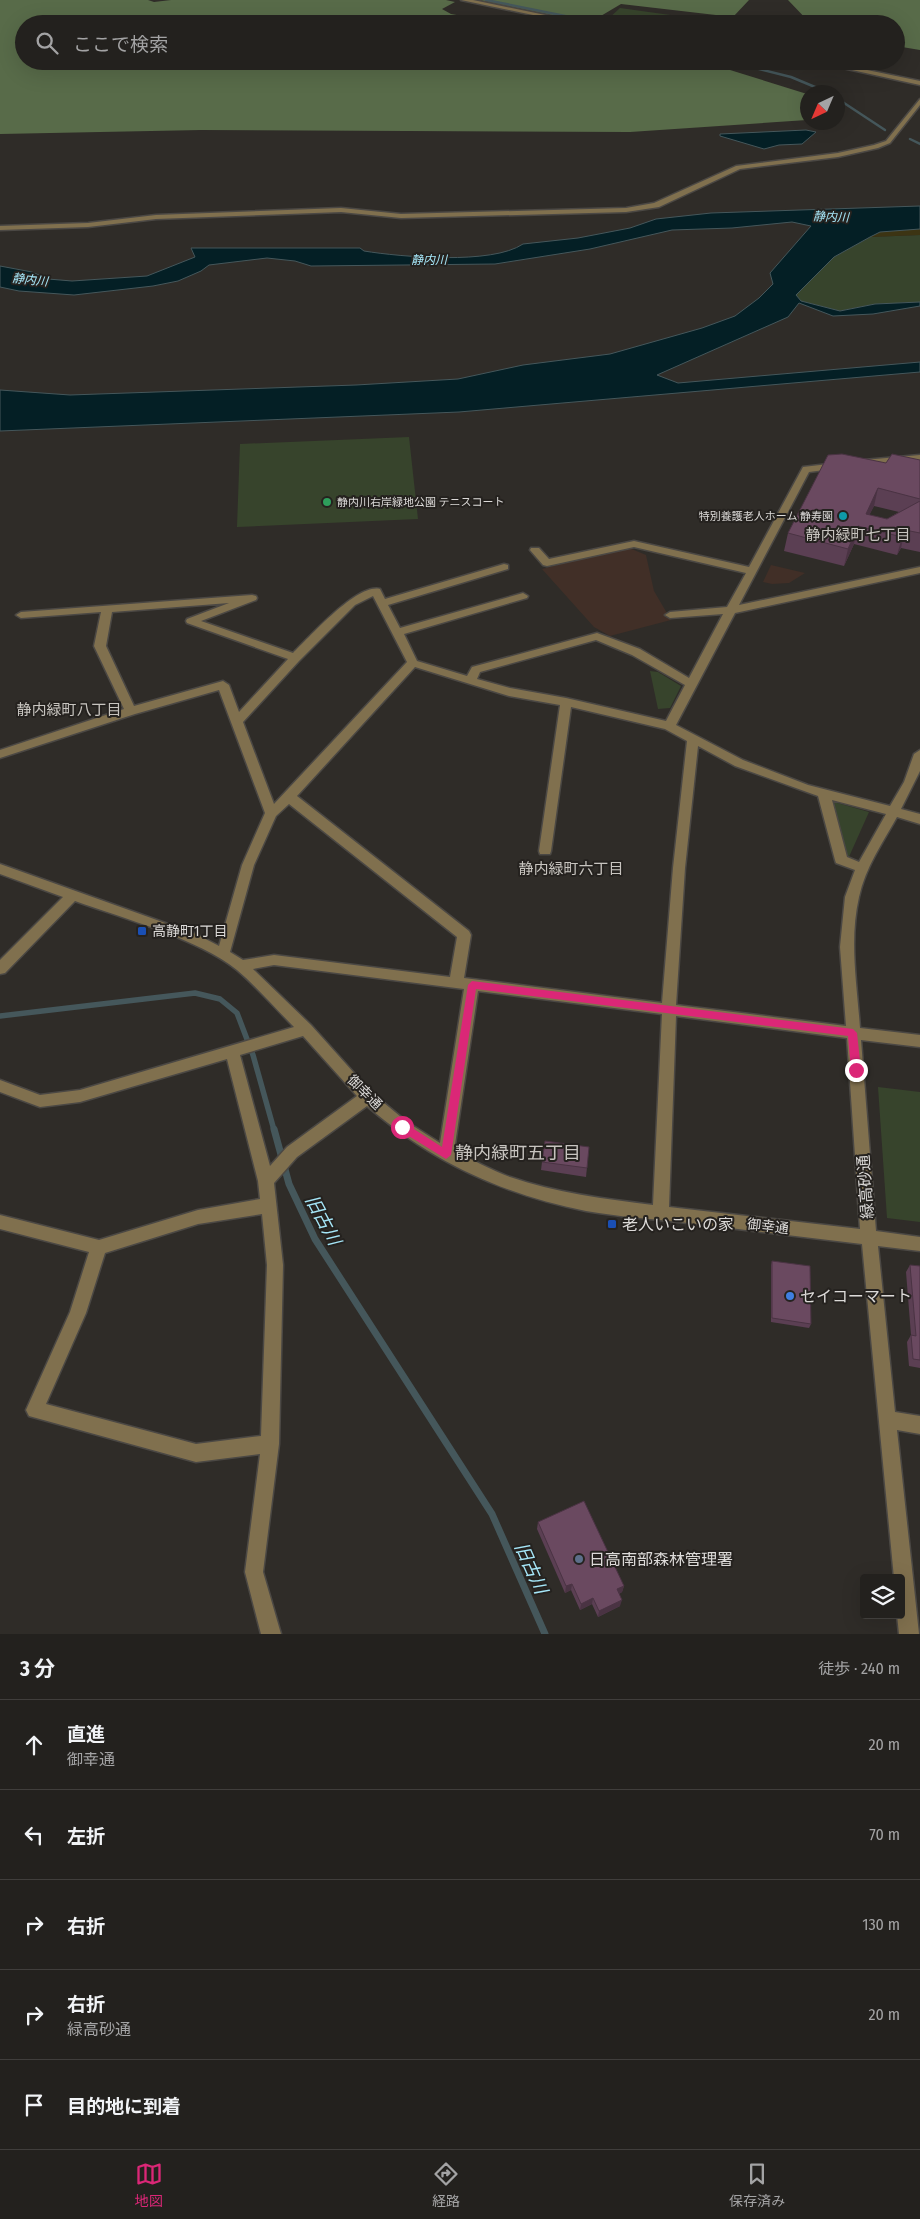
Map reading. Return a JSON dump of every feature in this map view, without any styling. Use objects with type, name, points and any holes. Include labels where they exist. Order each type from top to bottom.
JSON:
[{"type":"street","points":[[464,0],[540,15]]},
{"type":"street","points":[[857,70],[920,83]]},
{"type":"street","points":[[0,228],[88,225],[156,217],[302,211],[341,210],[401,216],[626,210],[656,205],[738,167],[838,155],[876,147],[888,142],[920,101]]},
{"type":"street","points":[[669,726],[806,469],[920,458]]},
{"type":"street","points":[[535,550],[547,563],[634,544],[752,571]]},
{"type":"street","points":[[383,603],[504,567]]},
{"type":"street","points":[[670,615],[731,610],[920,570]]},
{"type":"street","points":[[236,722],[295,658],[351,603],[376,591],[413,663],[509,692],[566,702],[669,726],[738,763],[824,794],[920,819]]},
{"type":"street","points":[[398,632],[523,596]]},
{"type":"street","points":[[21,615],[252,598],[191,621],[295,658]]},
{"type":"street","points":[[106,610],[100,646],[131,711]]},
{"type":"street","points":[[470,681],[476,670],[597,636],[636,652],[690,684]]},
{"type":"street","points":[[223,954],[248,865],[271,813],[289,797],[413,663]]},
{"type":"street","points":[[0,754],[131,711],[223,685],[271,813]]},
{"type":"street","points":[[546,851],[566,702]]},
{"type":"street","points":[[661,1213],[669,1008],[679,868],[693,739]]},
{"type":"street","name":"緑高砂通","points":[[909,1634],[868,1238],[847,947],[852,897],[862,868],[910,782],[920,754]]},
{"type":"street","points":[[824,794],[841,860],[862,868]]},
{"type":"street","points":[[289,797],[464,935],[456,983]]},
{"type":"street","name":"御幸通","points":[[0,869],[191,938],[223,954],[241,966],[306,1030],[367,1098],[402,1127],[446,1155],[504,1182],[531,1191],[588,1204],[920,1244]]},
{"type":"street","points":[[0,969],[72,895]]},
{"type":"street","points":[[241,966],[274,960],[669,1008],[920,1041]]},
{"type":"street","points":[[446,1155],[472,985]]},
{"type":"street","points":[[0,1086],[40,1101],[80,1096],[306,1030]]},
{"type":"street","points":[[235,1051],[268,1179],[276,1265],[270,1444],[254,1572],[271,1634]]},
{"type":"street","points":[[268,1179],[292,1152],[367,1098]]},
{"type":"street","points":[[0,1222],[99,1247],[198,1217],[270,1205]]},
{"type":"street","points":[[99,1247],[78,1314],[35,1410],[196,1453],[270,1444]]},
{"type":"street","points":[[888,1420],[920,1425]]},
{"type":"shaded area","points":[[627,547],[646,555],[654,591],[671,620],[610,636],[594,627],[542,569]]},
{"type":"shaded area","points":[[771,565],[805,573],[789,583],[772,584],[763,582]]},
{"type":"green space","points":[[0,0],[148,0],[154,2],[171,0],[446,0],[455,2],[442,9],[456,15],[15,15],[15,70],[730,70],[800,92],[800,120],[630,132],[201,130],[0,134]]},
{"type":"green space","points":[[479,0],[749,0],[735,15],[716,15],[621,4],[602,15],[551,15]]},
{"type":"green space","points":[[788,0],[920,0],[920,50],[905,48],[905,15],[802,15]]},
{"type":"green space","points":[[620,8],[670,15],[612,15]]},
{"type":"green space","points":[[920,235],[920,302],[875,304],[840,311],[801,301],[796,295],[834,257],[870,237]]},
{"type":"green space","points":[[409,437],[418,519],[237,527],[240,444]]},
{"type":"green space","points":[[650,671],[658,672],[681,686],[670,708],[658,709]]},
{"type":"green space","points":[[834,802],[869,812],[848,859],[843,858]]},
{"type":"green space","points":[[878,1087],[920,1092],[920,1222],[887,1218]]},
{"type":"sand","points":[[920,229],[920,235],[870,237],[880,232]]},
{"type":"water","points":[[806,130],[816,132],[802,144],[779,145],[764,149],[720,136],[720,134]]},
{"type":"water","name":"静内川","points":[[920,206],[920,229],[880,232],[870,237],[834,257],[796,295],[801,301],[840,311],[875,304],[920,302],[920,306],[873,314],[833,316],[799,303],[788,317],[657,375],[678,383],[920,362],[920,372],[459,412],[0,431],[0,390],[70,395],[356,385],[458,379],[523,365],[610,354],[702,328],[735,316],[759,298],[773,284],[770,273],[811,226],[792,222],[732,228],[672,230],[590,249],[495,264],[311,266],[295,261],[267,258],[209,265],[201,271],[178,281],[153,286],[74,295],[19,291],[0,287],[0,266],[32,272],[48,279],[72,281],[147,276],[195,257],[191,248],[360,248],[364,251],[422,257],[469,257],[509,251],[523,244],[578,238],[630,228],[656,219],[711,213]]},
{"type":"building","points":[[842,454],[886,463],[892,454],[920,460],[920,499],[878,488],[866,514],[887,519],[920,501],[920,533],[905,530],[902,537],[858,526],[848,549],[788,533],[828,455]]},
{"type":"building","points":[[545,1141],[589,1147],[587,1168],[542,1162]]},
{"type":"building","name":"セイコーマート","points":[[772,1261],[810,1266],[811,1324],[772,1318]]},
{"type":"building","points":[[910,1265],[920,1266],[920,1360],[913,1359],[911,1335],[916,1336]]},
{"type":"building","name":"日高南部森林管理署","points":[[584,1501],[624,1586],[617,1589],[622,1600],[599,1611],[593,1598],[581,1604],[572,1584],[566,1586],[538,1522]]},
{"type":"waterway","points":[[486,0],[560,15]]},
{"type":"waterway","points":[[763,70],[791,77],[810,85]]},
{"type":"waterway","points":[[845,104],[885,130]]},
{"type":"waterway","points":[[910,139],[920,144]]},
{"type":"waterway","name":"旧古川","points":[[0,1016],[195,993],[220,999],[237,1013],[253,1055],[274,1130]]},
{"type":"waterway","name":"旧古川","points":[[274,1129],[289,1184],[315,1239],[492,1514],[545,1634]]},
{"type":"place","name":"静内川右岸緑地公園 テニスコート","points":[[327,502]]},
{"type":"place","name":"特別養護老人ホーム 静寿園","points":[[843,516]]},
{"type":"place","name":"高静町1丁目","points":[[142,931]]},
{"type":"place","name":"老人いこいの家","points":[[612,1224]]},
{"type":"place","name":"セイコーマート","points":[[790,1296]]},
{"type":"place","name":"日高南部森林管理署","points":[[579,1559]]},
{"type":"district","name":"静内緑町七丁目","points":[[858,535]]},
{"type":"district","name":"静内緑町八丁目","points":[[69,710]]},
{"type":"district","name":"静内緑町六丁目","points":[[571,869]]},
{"type":"district","name":"静内緑町五丁目","points":[[518,1153]]},
{"type":"route","points":[[402,1127],[446,1155],[452,1104],[472,985],[669,1008],[853,1033],[856,1070]]}]
